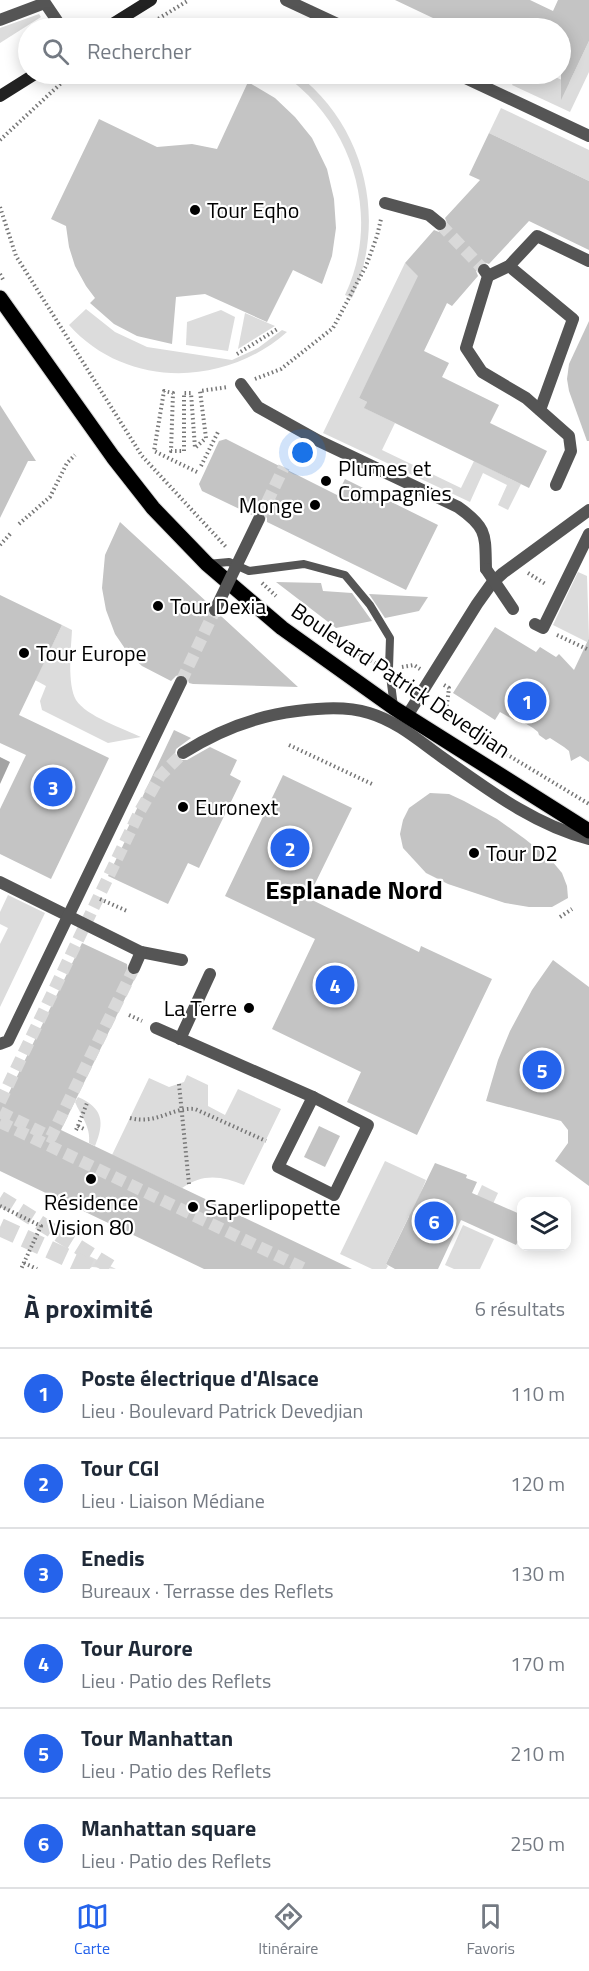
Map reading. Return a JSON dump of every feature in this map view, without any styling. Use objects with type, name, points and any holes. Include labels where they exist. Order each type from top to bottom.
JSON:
[{"type":"main road","points":[[122,18],[151,0]]},
{"type":"main road","points":[[0,96],[19,84]]},
{"type":"main road","name":"Boulevard Patrick Devedjian","points":[[0,298],[113,457],[153,508],[207,564],[282,628],[400,712],[589,831]]},
{"type":"street","points":[[286,0],[325,18]]},
{"type":"street","points":[[0,20],[45,3],[55,18]]},
{"type":"street","points":[[479,84],[589,136]]},
{"type":"street","points":[[385,203],[429,215],[440,224]]},
{"type":"street","points":[[556,485],[571,451],[569,436],[526,398],[482,372],[466,348],[486,273],[509,266],[537,236],[589,261]]},
{"type":"street","points":[[509,266],[573,319],[540,410]]},
{"type":"street","points":[[241,384],[258,406],[319,441],[458,507],[478,522],[485,536],[486,569],[513,609]]},
{"type":"street","points":[[400,712],[484,593],[503,573],[589,510]]},
{"type":"street","points":[[215,610],[259,519]]},
{"type":"street","points":[[539,626],[560,593],[589,534]]},
{"type":"street","points":[[0,1044],[8,1041],[181,682]]},
{"type":"street","points":[[183,753],[226,728],[266,715],[323,708],[361,711],[397,725],[509,804],[565,833],[589,839]]},
{"type":"street","points":[[0,882],[141,952],[182,960]]},
{"type":"street","points":[[134,968],[141,952]]},
{"type":"street","points":[[180,1039],[210,974]]},
{"type":"street","points":[[156,1028],[313,1097],[368,1125],[334,1194],[278,1167],[313,1097]]},
{"type":"lane","points":[[207,564],[229,562],[249,571],[304,564],[345,575],[370,605],[390,638],[389,668],[400,712]]},
{"type":"path","points":[[159,18],[189,0]]},
{"type":"path","points":[[0,140],[60,84]]},
{"type":"path","points":[[197,472],[154,451],[164,391],[173,393],[171,451],[184,451],[184,393],[191,393],[195,447],[206,438],[200,391],[241,384],[281,369],[333,328],[366,266],[377,236],[385,203]]},
{"type":"path","points":[[0,207],[16,256],[142,456],[249,571],[280,600]]},
{"type":"path","points":[[237,354],[279,328]]},
{"type":"path","points":[[201,466],[218,432]]},
{"type":"path","points":[[19,524],[50,497],[67,463],[75,455]]},
{"type":"path","points":[[0,545],[11,533]]},
{"type":"path","points":[[515,564],[560,593]]},
{"type":"path","points":[[539,626],[589,650]]},
{"type":"path","points":[[324,634],[377,664],[389,668],[414,665],[423,670]]},
{"type":"path","points":[[440,682],[449,688],[446,712],[466,729],[589,804]]},
{"type":"path","points":[[289,745],[372,784]]},
{"type":"path","points":[[100,899],[126,911]]},
{"type":"path","points":[[560,917],[572,909]]},
{"type":"path","points":[[179,1084],[189,1184]]},
{"type":"path","points":[[86,1130],[77,1128],[87,1103]]},
{"type":"path","points":[[130,1118],[147,1121],[182,1110],[200,1110],[266,1141]]},
{"type":"path","points":[[0,1206],[41,1226],[21,1269]]},
{"type":"path","points":[[24,1263],[37,1269]]},
{"type":"shaded area","points":[[39,14],[41,17],[39,18],[28,18]]},
{"type":"shaded area","points":[[18,22],[18,32],[0,43],[0,28]]},
{"type":"shaded area","points":[[589,41],[589,72],[570,112],[512,85],[571,84],[571,79]]},
{"type":"shaded area","points":[[295,84],[308,84],[320,95],[339,120],[354,147],[364,176],[368,207],[368,237],[363,268],[352,298],[345,295],[356,265],[361,234],[360,204],[354,174],[343,145],[327,118],[307,94]]},
{"type":"shaded area","points":[[501,108],[589,150],[589,181],[489,133]]},
{"type":"shaded area","points":[[405,263],[420,277],[359,398],[367,402],[365,408],[395,423],[382,450],[461,488],[474,461],[521,484],[508,510],[498,505],[507,485],[483,473],[470,502],[323,433]]},
{"type":"shaded area","points":[[86,309],[115,332],[147,347],[232,360],[258,348],[282,330],[287,332],[262,350],[235,363],[206,371],[176,373],[147,370],[118,361],[92,346],[69,325]]},
{"type":"shaded area","points":[[221,310],[235,317],[228,351],[186,345],[187,322]]},
{"type":"shaded area","points":[[245,313],[275,326],[238,349]]},
{"type":"shaded area","points":[[578,572],[587,576],[589,638],[587,642],[553,625]]},
{"type":"shaded area","points":[[62,625],[72,630],[71,685],[76,700],[96,717],[141,737],[108,743],[42,710],[40,701],[46,686],[35,680]]},
{"type":"shaded area","points":[[0,757],[10,762],[0,784]]},
{"type":"shaded area","points":[[8,895],[45,913],[0,1007],[0,944],[8,928],[0,924],[0,912]]},
{"type":"shaded area","points":[[187,1075],[208,1085],[208,1106],[225,1115],[238,1089],[281,1109],[244,1185],[220,1178],[205,1178],[182,1188],[112,1155],[149,1078],[169,1087],[184,1082]]},
{"type":"shaded area","points":[[78,1097],[93,1106],[100,1117],[100,1130],[95,1146],[89,1143],[87,1127],[75,1102]]},
{"type":"shaded area","points":[[385,1161],[426,1180],[411,1216],[386,1264],[388,1266],[386,1269],[372,1269],[340,1254]]},
{"type":"shaded area","points":[[482,1185],[498,1193],[486,1219],[470,1211]]},
{"type":"shaded area","points":[[463,1225],[494,1239],[480,1269],[454,1269],[445,1265]]},
{"type":"shaded area","points":[[85,1254],[116,1269],[92,1267],[89,1269],[80,1265]]},
{"type":"building","points":[[395,0],[530,0],[553,11],[558,0],[589,0],[589,41],[571,79],[571,18],[433,18]]},
{"type":"building","name":"Tour Eqho","points":[[247,84],[251,84],[275,98],[312,138],[327,169],[334,199],[336,228],[332,256],[322,284],[293,270],[267,322],[205,294],[176,297],[172,344],[137,336],[114,324],[90,303],[95,298],[75,266],[66,226],[51,219],[99,119],[157,147],[192,144],[217,149]]},
{"type":"building","points":[[561,84],[569,84],[561,100]]},
{"type":"building","points":[[489,133],[589,181],[589,250],[529,221],[489,264],[483,262],[477,266],[478,276],[452,306],[447,303],[424,351],[449,363],[442,377],[499,405],[490,423],[547,451],[529,488],[364,408],[367,402],[359,398],[418,276],[405,263],[434,230],[439,232],[446,230],[448,225],[445,218],[480,180],[469,175]]},
{"type":"building","points":[[589,321],[589,441],[587,441],[567,379],[569,364]]},
{"type":"building","points":[[0,405],[36,461],[28,461],[0,518]]},
{"type":"building","name":"Monge","points":[[226,439],[337,495],[345,479],[438,525],[406,590],[267,522],[263,512],[258,511],[252,515],[202,491],[199,484],[219,441]]},
{"type":"building","name":"Tour Dexia","points":[[120,522],[209,604],[207,610],[209,615],[215,618],[221,616],[298,687],[193,684],[181,674],[171,681],[142,666],[128,653],[115,634],[106,610],[102,588],[105,555]]},
{"type":"building","points":[[276,582],[321,583],[323,591],[352,593],[372,621],[336,628]]},
{"type":"building","points":[[369,594],[428,597],[419,611],[385,618]]},
{"type":"building","points":[[0,595],[62,625],[19,715],[109,758],[51,879],[0,854],[0,809],[26,755],[0,743]]},
{"type":"building","points":[[495,627],[536,652],[540,647],[556,657],[559,654],[574,670],[589,638],[589,762],[580,756],[571,761],[569,751],[564,747],[550,738],[546,740],[533,728],[518,719],[514,720],[500,712],[495,720],[453,693]]},
{"type":"building","name":"Euronext","points":[[174,730],[191,738],[176,749],[175,754],[179,760],[187,760],[210,747],[237,760],[230,775],[241,781],[199,868],[188,863],[168,904],[108,876],[128,835],[125,834]]},
{"type":"building","points":[[283,775],[352,808],[308,898],[419,952],[421,946],[492,979],[417,1135],[347,1102],[361,1072],[272,1029],[315,939],[225,896]]},
{"type":"building","name":"Tour D2","points":[[430,793],[449,794],[464,801],[497,819],[525,839],[552,861],[562,873],[567,886],[568,898],[552,907],[529,907],[505,903],[448,884],[426,873],[403,848],[400,834],[409,808]]},
{"type":"building","name":"Résidence Vision 80","points":[[82,943],[127,964],[128,973],[136,976],[61,1130],[352,1269],[204,1269],[0,1171],[0,1101],[4,1103]]},
{"type":"building","points":[[553,960],[589,987],[589,1186],[555,1161],[568,1143],[568,1130],[561,1121],[486,1101],[498,1060],[510,1031],[532,990]]},
{"type":"building","points":[[319,1126],[340,1136],[325,1167],[304,1157]]},
{"type":"building","points":[[435,1163],[467,1175],[466,1178],[477,1182],[472,1193],[517,1213],[516,1245],[461,1220],[438,1269],[395,1269],[386,1264]]},
{"type":"tunnel","points":[[440,224],[484,270]]},
{"type":"tunnel","points":[[259,519],[284,467]]},
{"type":"tunnel","points":[[181,682],[215,610]]},
{"type":"tunnel","points":[[0,1102],[140,811],[160,776],[183,753]]},
{"type":"tunnel","points":[[0,1112],[51,1137],[134,968]]},
{"type":"tunnel","points":[[0,1122],[305,1269]]},
{"type":"tunnel","points":[[0,1198],[114,1269]]},
{"type":"tunnel","points":[[0,1227],[92,1269]]},
{"type":"place","name":"Tour Eqho","points":[[195,210]]},
{"type":"place","name":"Plumes et Compagnies","points":[[326,481]]},
{"type":"place","name":"Monge","points":[[315,505]]},
{"type":"place","name":"Tour Dexia","points":[[158,606]]},
{"type":"place","name":"Tour Europe","points":[[24,653]]},
{"type":"place","name":"Poste électrique d'Alsace","points":[[527,701]]},
{"type":"place","name":"Enedis","points":[[53,787]]},
{"type":"place","name":"Euronext","points":[[183,807]]},
{"type":"place","name":"Tour CGI","points":[[290,848]]},
{"type":"place","name":"Tour D2","points":[[474,853]]},
{"type":"place","name":"Tour Aurore","points":[[335,985]]},
{"type":"place","name":"La Terre","points":[[249,1008]]},
{"type":"place","name":"Tour Manhattan","points":[[542,1070]]},
{"type":"place","name":"Résidence Vision 80","points":[[91,1179]]},
{"type":"place","name":"Saperlipopette","points":[[193,1207]]},
{"type":"place","name":"Manhattan square","points":[[434,1221]]},
{"type":"district","name":"Esplanade Nord","points":[[354,890]]}]
